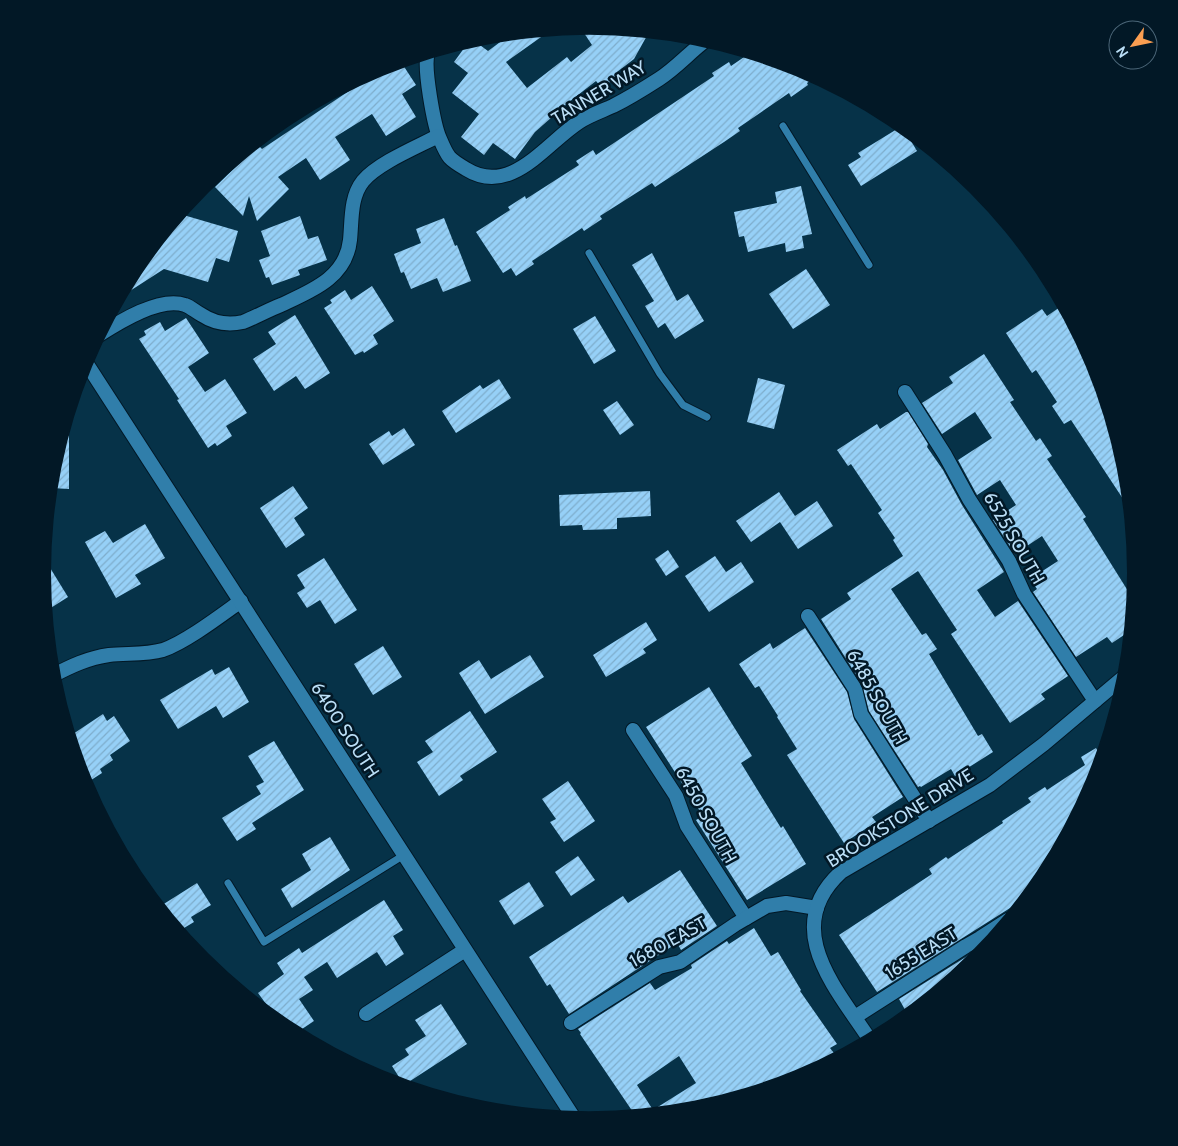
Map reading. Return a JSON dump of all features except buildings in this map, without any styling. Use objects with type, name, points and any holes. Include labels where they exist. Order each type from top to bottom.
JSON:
[{"type":"street","name":"TANNER WAY","points":[[427,61],[427,75],[438,136],[448,158],[473,174],[496,178],[509,175],[580,122],[623,101],[660,78],[699,46]]},
{"type":"street","points":[[110,328],[150,308],[170,303],[184,305],[214,321],[237,324],[318,287],[338,270],[347,254],[350,245],[355,197],[362,182],[383,166],[438,136]]},
{"type":"street","name":"6400 SOUTH","points":[[91,370],[569,1110]]},
{"type":"street","name":"6525 SOUTH","points":[[905,392],[946,455],[969,498],[1009,561],[1024,594],[1095,701]]},
{"type":"street","points":[[60,672],[81,661],[109,655],[163,650],[240,602]]},
{"type":"street","name":"6485 SOUTH","points":[[808,616],[855,689],[861,714],[929,821]]},
{"type":"street","name":"BROOKSTONE DRIVE","points":[[866,1034],[827,973],[817,953],[814,932],[816,908],[826,888],[841,872],[983,789],[1017,765],[1116,684]]},
{"type":"street","name":"6450 SOUTH","points":[[633,730],[676,796],[687,826],[746,918]]},
{"type":"street","name":"1680 EAST","points":[[571,1023],[659,967],[680,962],[767,906],[786,902],[816,908]]},
{"type":"street","name":"1655 EAST","points":[[855,1017],[989,932]]},
{"type":"street","points":[[366,1014],[466,950]]},
{"type":"lane","points":[[783,126],[869,265]]},
{"type":"lane","points":[[589,252],[660,374],[684,405],[707,417]]},
{"type":"lane","points":[[228,883],[264,942],[404,854]]}]
